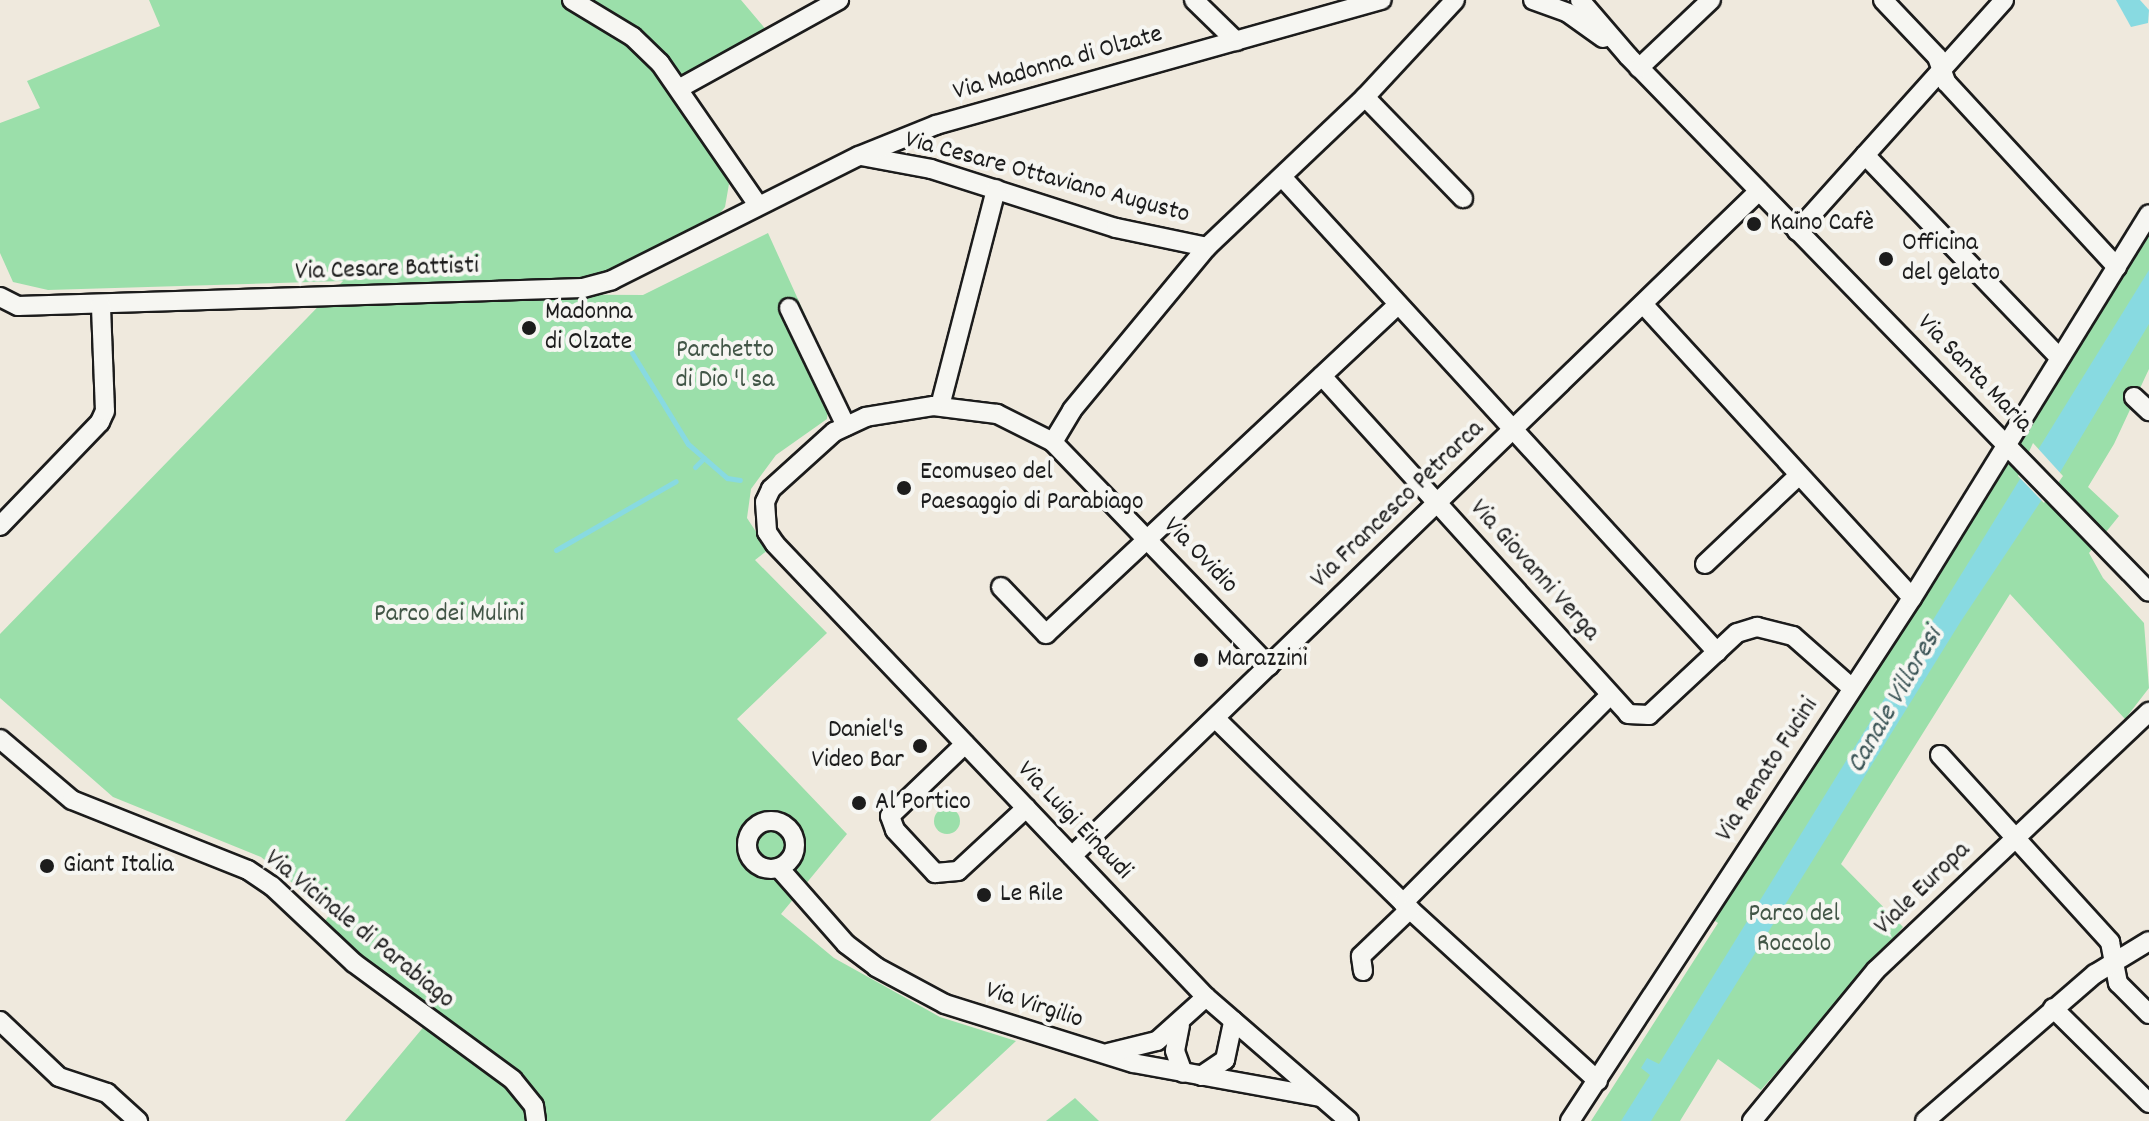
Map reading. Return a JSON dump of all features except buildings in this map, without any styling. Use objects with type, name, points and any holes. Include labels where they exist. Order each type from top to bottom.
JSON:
[{"type":"street","points":[[572,0],[633,37],[680,88],[758,205]]},
{"type":"street","points":[[680,88],[839,0]]},
{"type":"street","points":[[1194,0],[1236,41]]},
{"type":"street","name":"Via Madonna di Olzate","points":[[758,205],[859,156],[936,125],[1382,0]]},
{"type":"street","name":"Via Cesare Ottaviano Augusto","points":[[859,156],[931,169],[1116,228],[1207,247],[1365,97],[1455,0]]},
{"type":"street","name":"Via Santa Maria","points":[[1533,0],[1568,13],[1633,62]]},
{"type":"street","name":"Via Santa Maria","points":[[1580,0],[1633,62],[2149,592]]},
{"type":"street","points":[[1633,62],[1711,0]]},
{"type":"street","points":[[1883,0],[1937,57],[1946,82],[2117,267]]},
{"type":"street","points":[[1797,231],[2004,0]]},
{"type":"street","points":[[1365,97],[1463,198]]},
{"type":"street","points":[[1865,155],[2060,358]]},
{"type":"street","points":[[1283,178],[1717,652]]},
{"type":"street","points":[[940,406],[996,189]]},
{"type":"street","name":"Via Francesco Petrarca","points":[[1072,856],[1759,191]]},
{"type":"street","name":"Via Cesare Battisti","points":[[0,297],[9,307],[583,288],[612,280],[758,205]]},
{"type":"street","name":"Via Renato Fucini","points":[[1570,1121],[2011,450],[2060,358],[2149,214]]},
{"type":"street","points":[[1053,442],[1091,386],[1207,247]]},
{"type":"street","points":[[1643,304],[1912,598]]},
{"type":"street","points":[[0,526],[105,411],[101,305]]},
{"type":"street","points":[[1001,587],[1046,634],[1398,305]]},
{"type":"street","points":[[789,308],[846,426]]},
{"type":"street","name":"Via Giovanni Verga","points":[[1322,376],[1628,714],[1649,715],[1746,629],[1775,630],[1793,636],[1852,688]]},
{"type":"street","points":[[2134,397],[2149,411]]},
{"type":"street","name":"Via Ovidio","points":[[775,544],[764,516],[771,489],[846,426],[900,409],[940,406],[997,414],[1053,442],[1269,666]]},
{"type":"street","points":[[1705,564],[1799,475]]},
{"type":"street","name":"Via Luigi Einaudi","points":[[775,544],[1206,997],[1349,1121]]},
{"type":"street","points":[[1363,971],[1361,956],[1610,695]]},
{"type":"street","name":"Viale Europa","points":[[1752,1121],[1876,970],[2149,712]]},
{"type":"street","points":[[1215,718],[1407,906],[1598,1081]]},
{"type":"street","name":"Via Vicinale di Parabiago","points":[[0,739],[72,800],[221,859],[272,886],[354,963],[513,1080],[534,1106],[536,1121]]},
{"type":"street","points":[[965,744],[890,816],[895,830],[935,873],[958,871],[1026,808]]},
{"type":"street","points":[[1940,755],[2110,942],[2118,983],[2149,1014]]},
{"type":"street","name":"Via Virgilio","points":[[779,868],[819,919],[901,982],[945,1004],[1098,1054],[1321,1097]]},
{"type":"street","points":[[1925,1121],[2095,974],[2114,966],[2149,941]]},
{"type":"street","points":[[1098,1054],[1143,1047],[1180,1025],[1206,997]]},
{"type":"street","points":[[2053,1008],[2149,1103]]},
{"type":"street","points":[[0,1021],[59,1077],[107,1093],[138,1121]]},
{"type":"street","points":[[1180,1025],[1175,1051],[1192,1074],[1225,1060],[1233,1021]]},
{"type":"green space","name":"Parco dei Mulini","points":[[149,0],[741,0],[773,38],[679,98],[729,184],[725,207],[712,223],[608,273],[471,294],[643,295],[768,233],[806,317],[788,323],[828,409],[827,419],[776,455],[751,489],[747,518],[768,550],[755,560],[827,633],[737,719],[847,834],[781,914],[834,958],[940,1017],[1016,1041],[930,1121],[345,1121],[431,1018],[341,942],[325,921],[330,914],[261,857],[113,797],[0,698],[0,634],[343,281],[48,290],[13,282],[0,253],[0,123],[40,108],[27,81],[160,26]]},
{"type":"green space","name":"Parco del Roccolo","points":[[2149,228],[2149,369],[2114,444],[2088,487],[2119,516],[2089,553],[2103,578],[2144,623],[2149,688],[2125,719],[2010,594],[1841,864],[1903,927],[1761,1090],[1718,1059],[1680,1121],[1591,1121],[1718,923],[1712,919]]},
{"type":"green space","points":[[947,808],[956,812],[960,821],[956,830],[947,834],[938,830],[934,821],[938,812]]},
{"type":"green space","points":[[1075,1098],[1099,1121],[1046,1121]]},
{"type":"water","points":[[2116,0],[2140,0],[2149,10],[2148,23],[2131,27]]},
{"type":"water","name":"Canale Villoresi","points":[[2149,270],[2149,324],[2059,474],[1961,621],[1651,1121],[1621,1121],[1650,1075],[1641,1068],[1647,1058],[1659,1064]]},
{"type":"pier","points":[[2033,443],[2063,476],[2044,503],[2018,476]]},
{"type":"waterway","points":[[632,353],[688,444],[727,478],[740,480]]},
{"type":"waterway","points":[[695,467],[704,458]]},
{"type":"waterway","points":[[556,550],[676,481]]},
{"type":"place","name":"Kaino Cafè","points":[[1754,224]]},
{"type":"place","name":"Officina del gelato","points":[[1886,259]]},
{"type":"place","name":"Madonna di Olzate","points":[[529,328]]},
{"type":"place","name":"Ecomuseo del Paesaggio di Parabiago","points":[[904,488]]},
{"type":"place","name":"Marazzini","points":[[1201,660]]},
{"type":"place","name":"Daniel's Video Bar","points":[[920,746]]},
{"type":"place","name":"Al Portico","points":[[859,803]]},
{"type":"place","name":"Giant Italia","points":[[47,866]]},
{"type":"place","name":"Le Rile","points":[[984,895]]},
{"type":"park label","name":"Parchetto di Dio 'l sa","points":[[725,366]]}]
